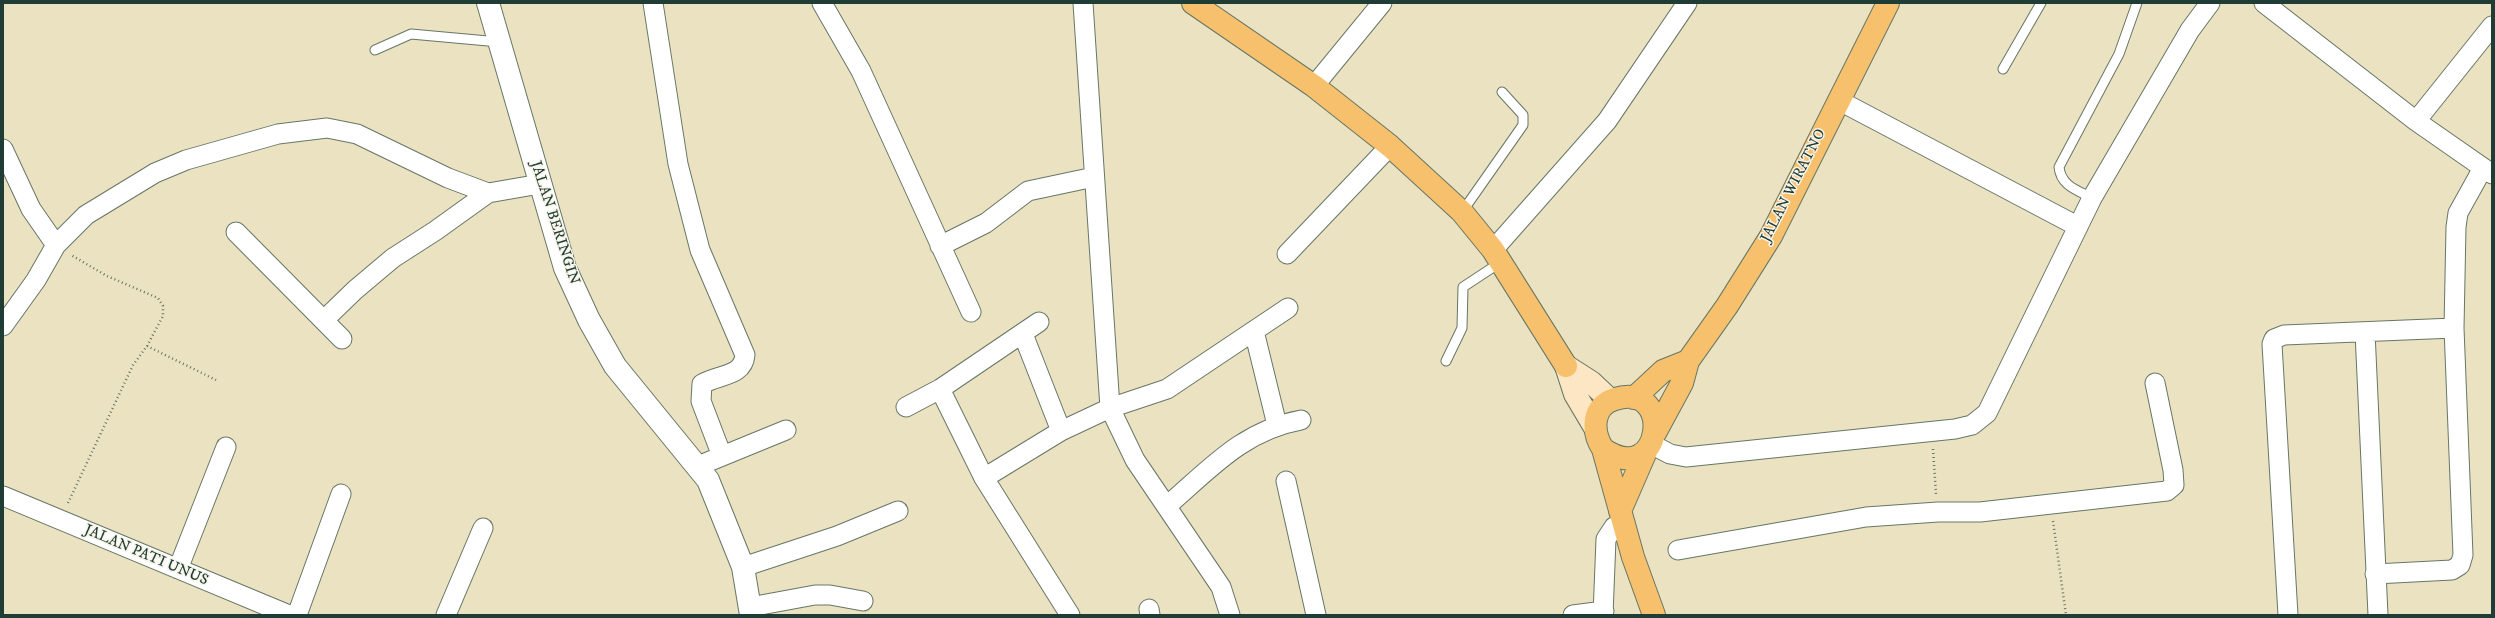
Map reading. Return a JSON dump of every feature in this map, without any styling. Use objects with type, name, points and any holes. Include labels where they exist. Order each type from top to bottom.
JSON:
[{"type":"main road","points":[[1193,3],[1314,86],[1390,146],[1462,212],[1497,256],[1566,366],[1575,394],[1594,426],[1596,438],[1603,449],[1621,517],[1654,615]]},
{"type":"main road","name":"JALAN WIRATNO","points":[[1621,517],[1651,442],[1682,383],[1688,361],[1727,306],[1771,236],[1888,3]]},
{"type":"main road","points":[[1634,398],[1664,371],[1688,361]]},
{"type":"main road","points":[[1566,366],[1591,382],[1610,400]]},
{"type":"main road","points":[[1594,426],[1602,407],[1610,400],[1622,397],[1634,398],[1642,401],[1653,415],[1651,442],[1637,456],[1625,458],[1613,456],[1603,449]]},
{"type":"street","name":"JALAN BERINGIN","points":[[488,3],[565,268],[589,320],[615,366],[708,480],[743,567],[750,611]]},
{"type":"street","points":[[653,3],[678,164],[700,250],[745,355],[744,364],[740,370],[708,380],[702,384],[700,392],[700,401],[722,456]]},
{"type":"street","points":[[822,3],[862,71],[971,312]]},
{"type":"street","points":[[1083,3],[1110,408],[1136,460],[1221,587],[1230,615]]},
{"type":"street","points":[[1314,86],[1382,3]]},
{"type":"street","points":[[1497,256],[1607,121],[1687,3]]},
{"type":"street","points":[[1651,442],[1670,454],[1686,457],[1932,432],[1972,425],[1987,414],[2077,226],[2092,198],[2190,30],[2210,3]]},
{"type":"street","points":[[2264,3],[2416,120],[2487,171],[2458,213],[2454,328],[2464,555],[2460,565],[2452,570],[2375,574]]},
{"type":"street","points":[[2416,120],[2492,26]]},
{"type":"street","points":[[1838,100],[2077,226]]},
{"type":"street","points":[[3,326],[36,280],[56,245],[86,215],[154,173],[186,160],[278,134],[304,129],[327,128],[356,134],[448,178],[488,192]]},
{"type":"street","points":[[1287,254],[1390,146]]},
{"type":"street","points":[[3,149],[31,208],[56,245]]},
{"type":"street","points":[[940,246],[986,223],[1028,191],[1094,177]]},
{"type":"street","points":[[324,320],[355,290],[393,258],[488,192],[540,184]]},
{"type":"street","points":[[236,232],[342,340]]},
{"type":"street","points":[[984,478],[1060,432],[1110,408],[1167,389],[1288,308]]},
{"type":"street","points":[[906,407],[940,389],[1039,322]]},
{"type":"street","points":[[2288,615],[2272,344],[2274,339],[2278,335],[2454,328]]},
{"type":"street","points":[[1254,331],[1277,425]]},
{"type":"street","points":[[2365,332],[2378,615]]},
{"type":"street","points":[[1023,334],[1060,432]]},
{"type":"street","points":[[1678,550],[1784,533],[1829,522],[1938,512],[1980,512],[2167,491],[2174,485],[2173,470],[2155,383]]},
{"type":"street","points":[[940,389],[984,478],[1068,609],[1070,615]]},
{"type":"street","points":[[1167,506],[1236,446],[1252,435],[1277,425],[1301,420]]},
{"type":"street","points":[[698,466],[786,430]]},
{"type":"street","points":[[178,569],[226,447]]},
{"type":"street","points":[[1286,481],[1316,615]]},
{"type":"street","points":[[297,615],[341,494]]},
{"type":"street","name":"JALAN PATI UNUS","points":[[3,496],[289,615]]},
{"type":"street","points":[[743,567],[837,536],[898,511]]},
{"type":"street","points":[[1573,615],[1604,613],[1606,538],[1621,517]]},
{"type":"street","points":[[446,615],[483,528]]},
{"type":"street","points":[[750,611],[823,595],[863,601]]},
{"type":"lane","points":[[2003,69],[2041,3]]},
{"type":"lane","points":[[2092,198],[2066,184],[2060,177],[2059,167],[2120,54],[2137,3]]},
{"type":"lane","points":[[375,50],[411,34],[499,42]]},
{"type":"lane","points":[[1462,212],[1523,125],[1523,115],[1502,92]]},
{"type":"lane","points":[[1446,361],[1462,328],[1463,287],[1497,256]]},
{"type":"path","points":[[56,245],[107,276],[158,298],[163,306],[163,316],[147,346],[133,365],[60,520]]},
{"type":"path","points":[[147,346],[216,380]]},
{"type":"path","points":[[1932,432],[1938,512]]},
{"type":"path","points":[[2050,505],[2056,535],[2066,615]]}]
